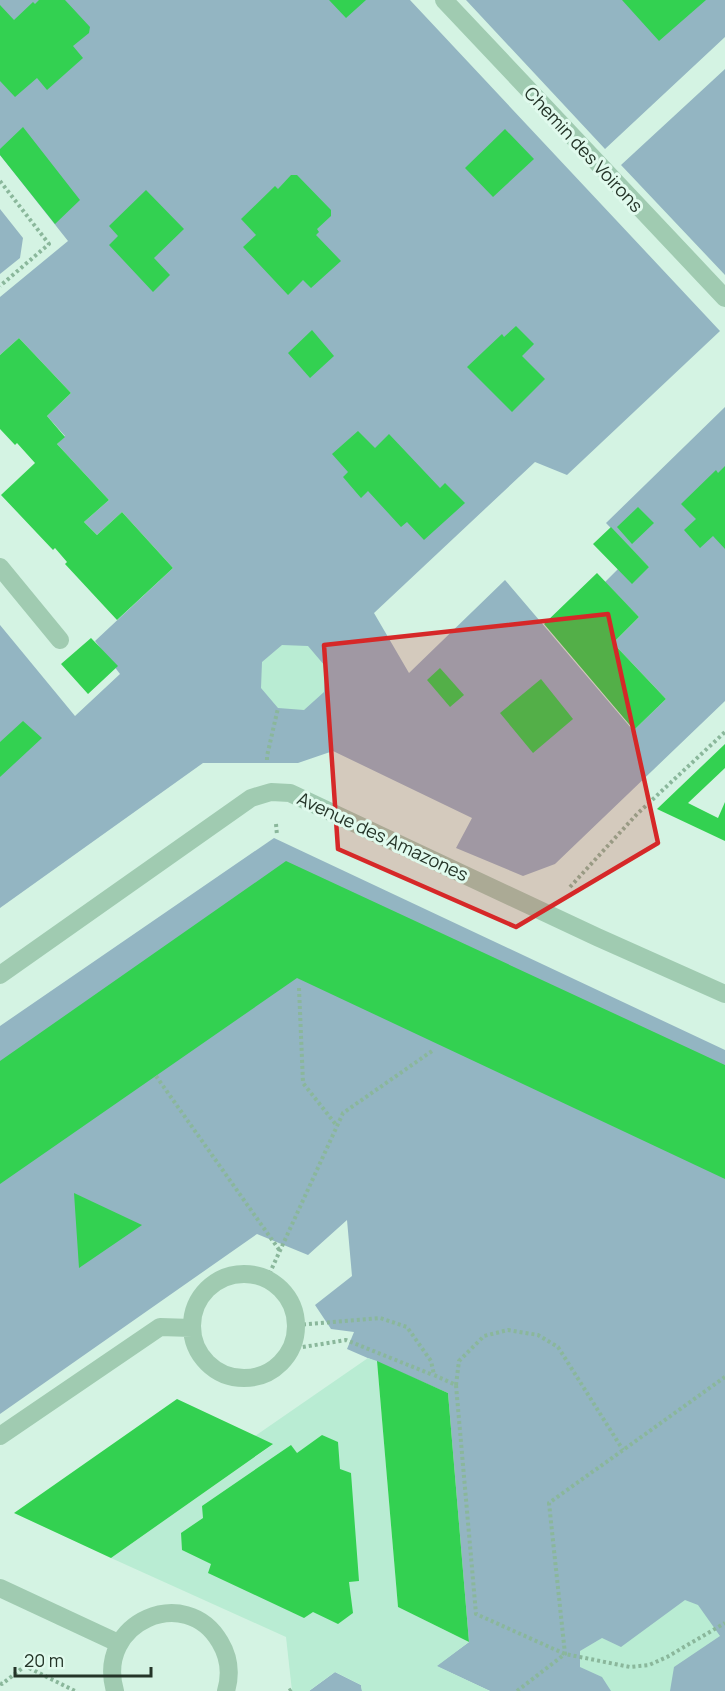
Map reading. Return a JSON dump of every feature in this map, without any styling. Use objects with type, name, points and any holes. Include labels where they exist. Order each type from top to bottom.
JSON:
[{"type":"street","name":"Chemin des Voirons","points":[[444,0],[725,298]]},
{"type":"street","points":[[0,567],[60,640]]},
{"type":"street","name":"Avenue des Amazones","points":[[0,975],[251,798],[271,792],[290,793],[725,994]]},
{"type":"street","points":[[236,1274],[252,1274],[267,1279],[279,1287],[289,1298],[295,1311],[297,1325],[291,1349],[281,1363],[268,1373],[252,1378],[236,1378],[220,1373],[207,1363],[197,1350],[192,1335],[192,1318],[197,1302],[206,1289],[236,1274]]},
{"type":"street","points":[[0,1436],[160,1327],[192,1329]]},
{"type":"street","points":[[0,1588],[118,1644]]},
{"type":"street","points":[[115,1691],[111,1679],[112,1661],[118,1644],[130,1629],[146,1618],[165,1613],[184,1614],[202,1622],[216,1635],[226,1651],[230,1671],[226,1691]]},
{"type":"path","points":[[0,181],[50,244],[0,286]]},
{"type":"path","points":[[546,912],[637,814],[725,732]]},
{"type":"path","points":[[299,988],[303,1083],[337,1126]]},
{"type":"path","points":[[267,1279],[343,1113],[432,1051]]},
{"type":"path","points":[[156,1076],[280,1252]]},
{"type":"path","points":[[297,1325],[380,1318],[407,1327],[431,1361],[434,1376]]},
{"type":"path","points":[[623,1450],[558,1347],[538,1335],[508,1330],[484,1336],[459,1361],[456,1385],[476,1614],[565,1654],[630,1667],[649,1665],[668,1657],[725,1623]]},
{"type":"path","points":[[291,1349],[346,1340],[456,1385]]},
{"type":"path","points":[[565,1654],[549,1503],[725,1377]]},
{"type":"path","points":[[517,1691],[565,1654]]},
{"type":"path","points":[[0,1683],[2,1684],[25,1666],[75,1691]]},
{"type":"highlighted area","points":[[608,614],[658,843],[516,927],[338,849],[324,645]]},
{"type":"shaded area","points":[[0,0],[410,0],[720,331],[567,475],[535,462],[374,613],[409,673],[505,580],[637,735],[634,730],[666,699],[613,643],[639,617],[605,582],[618,569],[649,567],[606,523],[725,407],[725,701],[555,864],[523,876],[456,848],[472,818],[333,751],[298,763],[203,763],[0,908],[0,625],[75,716],[120,674],[95,641],[173,568],[122,512],[97,535],[84,522],[109,500],[57,444],[65,436],[47,416],[71,393],[19,338],[0,355],[0,297],[68,241],[0,155]]},
{"type":"shaded area","points":[[466,0],[725,0],[725,37],[605,149]]},
{"type":"shaded area","points":[[725,69],[725,275],[621,165]]},
{"type":"shaded area","points":[[0,209],[23,238],[20,258],[0,274]]},
{"type":"shaded area","points":[[282,645],[308,646],[325,666],[324,692],[304,710],[278,708],[261,688],[262,662]]},
{"type":"shaded area","points":[[274,838],[725,1050],[725,1691],[490,1691],[436,1666],[469,1642],[448,1393],[347,1349],[354,1332],[331,1329],[315,1305],[352,1276],[347,1220],[308,1255],[257,1234],[0,1414],[0,1026]]},
{"type":"shaded area","points":[[368,1358],[377,1361],[398,1607],[469,1642],[437,1666],[490,1691],[362,1691],[361,1685],[335,1672],[309,1691],[292,1691],[286,1637],[111,1558],[272,1445],[255,1436]]},
{"type":"shaded area","points":[[685,1600],[698,1605],[720,1636],[674,1667],[670,1691],[611,1691],[602,1677],[580,1667],[580,1651],[602,1638],[621,1647]]},
{"type":"shaded area","points":[[335,1672],[361,1685],[362,1691],[309,1691]]},
{"type":"building","points":[[39,0],[65,0],[90,27],[89,33],[73,46],[83,58],[47,90],[37,78],[15,97],[0,81],[0,5],[14,20],[33,2],[35,4]]},
{"type":"building","points":[[329,0],[366,0],[346,18]]},
{"type":"building","points":[[622,0],[706,0],[659,41]]},
{"type":"building","points":[[23,127],[80,200],[55,224],[0,155],[0,149]]},
{"type":"building","points":[[505,129],[534,159],[493,197],[465,168]]},
{"type":"building","points":[[291,175],[297,175],[331,210],[331,216],[317,229],[319,232],[316,235],[341,261],[311,288],[303,280],[288,295],[243,247],[256,235],[241,219],[275,186],[278,189]]},
{"type":"building","points":[[146,190],[184,229],[154,258],[170,275],[153,292],[109,245],[118,236],[109,226]]},
{"type":"building","points":[[516,326],[534,344],[522,356],[545,379],[512,412],[467,367],[502,334],[504,337]]},
{"type":"building","points":[[312,330],[334,356],[310,378],[288,353]]},
{"type":"building","points":[[19,338],[71,393],[47,416],[65,437],[57,444],[109,500],[84,522],[97,535],[122,512],[173,568],[117,620],[65,564],[67,562],[55,548],[53,550],[1,495],[35,463],[17,443],[15,445],[0,429],[0,355]]},
{"type":"building","points":[[358,431],[375,448],[389,434],[440,488],[445,483],[465,503],[424,540],[407,522],[401,527],[368,491],[361,498],[343,477],[348,472],[332,454]]},
{"type":"building","points":[[725,466],[725,549],[713,536],[700,548],[684,530],[696,519],[681,504],[716,470],[718,473]]},
{"type":"building","points":[[638,507],[654,523],[632,544],[617,527]]},
{"type":"building","points":[[611,527],[649,567],[632,584],[593,544]]},
{"type":"building","points":[[597,573],[639,617],[613,643],[666,699],[634,730],[544,624]]},
{"type":"building","points":[[91,638],[118,666],[88,694],[61,664]]},
{"type":"building","points":[[440,668],[464,695],[450,707],[427,680]]},
{"type":"building","points":[[541,679],[573,719],[533,753],[500,713]]},
{"type":"building","points":[[23,721],[42,738],[0,777],[0,742]]},
{"type":"building","points":[[725,744],[725,768],[688,803],[718,818],[725,802],[725,841],[657,809]]},
{"type":"building","points":[[286,861],[725,1065],[725,1179],[297,978],[0,1184],[0,1061]]},
{"type":"building","points":[[74,1193],[142,1225],[79,1268]]},
{"type":"building","points":[[377,1361],[448,1393],[469,1642],[398,1607]]},
{"type":"building","points":[[177,1399],[273,1444],[111,1558],[14,1513]]},
{"type":"building","points":[[322,1435],[338,1442],[340,1469],[351,1473],[359,1581],[349,1582],[353,1613],[338,1624],[313,1612],[304,1618],[208,1573],[211,1564],[182,1550],[181,1533],[203,1518],[202,1506],[291,1445],[297,1453]]}]
